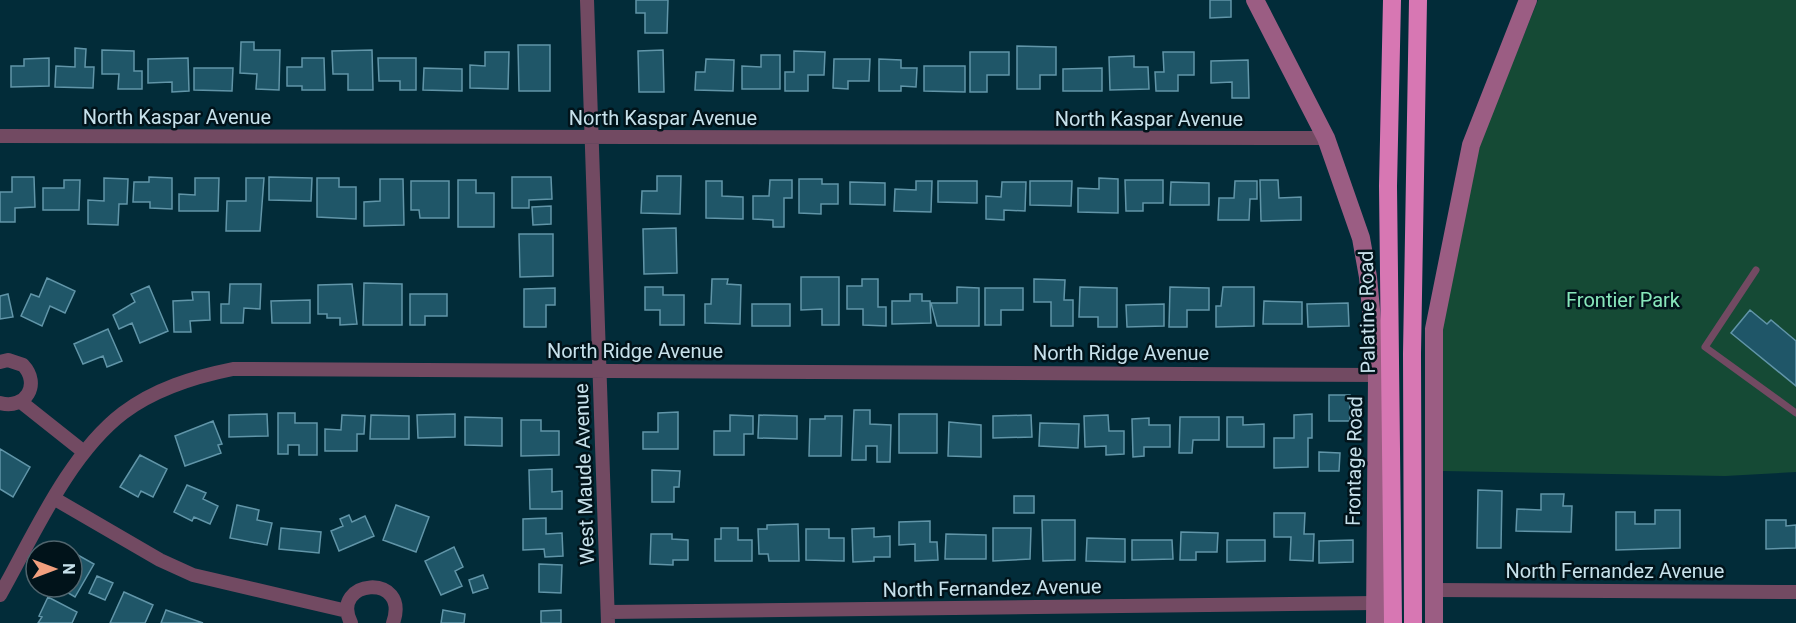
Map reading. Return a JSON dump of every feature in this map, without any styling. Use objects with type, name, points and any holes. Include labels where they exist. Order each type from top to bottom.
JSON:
[{"type":"highway","name":"Palatine Road","points":[[1392,0],[1388,186],[1393,623]]},
{"type":"highway","points":[[1413,623],[1413,354],[1418,0]]},
{"type":"street","name":"West Maude Avenue","points":[[587,0],[608,617]]},
{"type":"street","name":"Frontage Road","points":[[1255,0],[1326,138],[1361,238],[1368,278],[1377,375],[1375,623]]},
{"type":"street","points":[[1434,623],[1434,328],[1471,145],[1528,0]]},
{"type":"street","name":"North Kaspar Avenue","points":[[0,136],[1326,138]]},
{"type":"street","points":[[0,362],[16,361],[28,370],[31,388],[21,402],[8,405],[0,403]]},
{"type":"street","name":"North Ridge Avenue","points":[[0,595],[84,452],[122,414],[180,382],[232,369],[1377,375]]},
{"type":"street","points":[[21,402],[84,452]]},
{"type":"street","points":[[55,499],[160,560],[193,575],[349,617],[354,594],[360,589],[374,586],[386,590],[394,600],[396,615],[393,623]]},
{"type":"street","name":"North Fernandez Avenue","points":[[1435,590],[1796,592]]},
{"type":"street","name":"North Fernandez Avenue","points":[[608,617],[1375,603]]},
{"type":"lane","points":[[1756,270],[1705,347],[1796,413]]},
{"type":"green space","name":"Frontier Park","points":[[1538,0],[1796,0],[1796,472],[1725,476],[1443,471],[1441,332],[1476,152]]},
{"type":"building","points":[[636,0],[668,0],[667,33],[645,33],[645,13],[636,13]]},
{"type":"building","points":[[1210,0],[1231,0],[1231,17],[1210,18]]},
{"type":"building","points":[[241,42],[254,42],[254,50],[280,50],[279,90],[256,89],[257,74],[240,73]]},
{"type":"building","points":[[518,45],[550,45],[550,91],[519,91]]},
{"type":"building","points":[[1017,46],[1056,47],[1056,75],[1040,75],[1040,89],[1017,89]]},
{"type":"building","points":[[75,48],[86,49],[85,67],[94,67],[93,88],[55,87],[56,66],[75,67]]},
{"type":"building","points":[[102,50],[134,51],[134,71],[142,71],[142,89],[118,89],[119,74],[102,74]]},
{"type":"building","points":[[372,50],[373,90],[348,90],[348,74],[333,74],[332,51]]},
{"type":"building","points":[[663,50],[664,92],[639,92],[638,51]]},
{"type":"building","points":[[794,51],[825,52],[824,75],[808,75],[808,91],[785,91],[785,72],[794,72]]},
{"type":"building","points":[[485,52],[509,52],[508,89],[470,88],[470,65],[485,66]]},
{"type":"building","points":[[970,52],[1009,52],[1009,75],[987,75],[987,92],[970,92]]},
{"type":"building","points":[[1163,52],[1194,52],[1194,75],[1178,75],[1178,91],[1156,91],[1155,72],[1164,72]]},
{"type":"building","points":[[761,55],[780,55],[780,89],[742,89],[742,66],[761,67]]},
{"type":"building","points":[[1134,56],[1134,67],[1148,67],[1149,89],[1110,90],[1109,57]]},
{"type":"building","points":[[49,58],[49,86],[11,87],[11,66],[24,66],[24,59]]},
{"type":"building","points":[[188,58],[189,91],[172,92],[172,82],[148,83],[148,59]]},
{"type":"building","points":[[302,58],[324,58],[325,90],[302,90],[302,86],[287,86],[287,67],[302,67]]},
{"type":"building","points":[[378,58],[416,58],[416,90],[400,90],[400,81],[379,81]]},
{"type":"building","points":[[706,59],[734,60],[733,91],[695,90],[696,72],[705,72]]},
{"type":"building","points":[[834,59],[870,59],[869,81],[848,81],[848,89],[833,88]]},
{"type":"building","points":[[879,59],[901,60],[901,68],[917,68],[916,87],[901,86],[901,91],[879,91]]},
{"type":"building","points":[[1248,60],[1249,98],[1232,98],[1232,82],[1211,83],[1211,61]]},
{"type":"building","points":[[924,66],[965,66],[965,92],[924,91]]},
{"type":"building","points":[[194,68],[233,68],[232,91],[194,90]]},
{"type":"building","points":[[424,68],[462,69],[462,91],[423,90]]},
{"type":"building","points":[[1102,68],[1102,91],[1063,91],[1063,69]]},
{"type":"building","points":[[657,176],[681,176],[680,214],[641,213],[642,191],[657,191]]},
{"type":"building","points":[[12,177],[34,177],[35,207],[15,208],[15,222],[0,222],[0,192],[12,192]]},
{"type":"building","points":[[149,177],[172,178],[172,209],[150,208],[150,202],[133,202],[134,182],[149,182]]},
{"type":"building","points":[[269,177],[312,178],[311,201],[269,200]]},
{"type":"building","points":[[512,177],[551,177],[552,199],[529,200],[529,208],[512,208]]},
{"type":"building","points":[[104,178],[128,179],[127,204],[119,204],[118,225],[88,224],[88,200],[104,201]]},
{"type":"building","points":[[195,178],[219,178],[218,211],[179,211],[179,194],[195,195]]},
{"type":"building","points":[[246,178],[264,178],[260,231],[226,231],[227,201],[246,201]]},
{"type":"building","points":[[317,178],[339,178],[339,187],[356,187],[356,219],[317,217]]},
{"type":"building","points":[[1099,178],[1118,179],[1118,213],[1078,212],[1078,188],[1099,189]]},
{"type":"building","points":[[380,179],[403,179],[404,225],[364,226],[364,202],[380,201]]},
{"type":"building","points":[[799,179],[822,179],[822,184],[838,184],[838,204],[821,204],[821,214],[799,213]]},
{"type":"building","points":[[64,180],[80,180],[79,210],[43,210],[43,188],[64,188]]},
{"type":"building","points":[[458,180],[476,180],[476,193],[494,193],[494,227],[458,227]]},
{"type":"building","points":[[770,180],[792,180],[792,198],[784,198],[784,227],[773,227],[773,220],[753,219],[753,196],[769,196]]},
{"type":"building","points":[[1125,180],[1163,180],[1163,203],[1143,203],[1143,211],[1126,211]]},
{"type":"building","points":[[1260,180],[1278,180],[1279,198],[1301,197],[1301,220],[1261,221]]},
{"type":"building","points":[[411,181],[449,181],[449,218],[420,218],[419,210],[411,210]]},
{"type":"building","points":[[706,181],[722,181],[722,196],[743,197],[743,219],[706,218]]},
{"type":"building","points":[[916,181],[932,181],[931,212],[894,211],[895,189],[916,190]]},
{"type":"building","points":[[938,181],[977,181],[977,203],[938,202]]},
{"type":"building","points":[[1030,181],[1072,181],[1071,206],[1030,205]]},
{"type":"building","points":[[1235,181],[1257,181],[1257,199],[1250,199],[1249,220],[1218,220],[1219,198],[1234,198]]},
{"type":"building","points":[[850,182],[885,183],[885,205],[850,204]]},
{"type":"building","points":[[1002,182],[1026,182],[1025,211],[1004,210],[1004,220],[986,219],[986,196],[1001,197]]},
{"type":"building","points":[[1171,182],[1209,183],[1209,205],[1170,205]]},
{"type":"building","points":[[551,206],[551,224],[533,225],[532,207]]},
{"type":"building","points":[[676,228],[677,273],[644,274],[643,229]]},
{"type":"building","points":[[519,234],[553,234],[553,276],[520,277]]},
{"type":"building","points":[[801,277],[839,277],[839,325],[822,325],[822,309],[801,310]]},
{"type":"building","points":[[47,278],[75,291],[65,313],[50,306],[42,326],[21,316],[31,294],[39,297]]},
{"type":"building","points":[[712,279],[728,279],[727,284],[741,285],[740,324],[705,323],[705,304],[711,304]]},
{"type":"building","points":[[862,279],[878,279],[878,307],[886,307],[886,326],[863,325],[863,309],[847,309],[847,286],[862,286]]},
{"type":"building","points":[[1034,279],[1065,280],[1064,300],[1073,300],[1073,326],[1051,326],[1051,302],[1034,302]]},
{"type":"building","points":[[364,283],[402,284],[402,325],[363,325]]},
{"type":"building","points":[[230,284],[261,284],[260,309],[244,308],[243,323],[221,323],[221,304],[229,304]]},
{"type":"building","points":[[352,284],[357,324],[340,325],[340,318],[327,318],[327,314],[318,314],[318,285]]},
{"type":"building","points":[[149,286],[168,331],[140,343],[132,323],[119,329],[113,315],[135,302],[131,294]]},
{"type":"building","points":[[645,287],[663,287],[663,295],[684,295],[684,325],[660,325],[660,310],[645,310]]},
{"type":"building","points":[[957,287],[979,288],[979,326],[937,326],[931,303],[957,303]]},
{"type":"building","points":[[1080,287],[1117,288],[1117,327],[1098,327],[1098,317],[1079,317]]},
{"type":"building","points":[[1170,287],[1209,288],[1209,310],[1187,310],[1187,327],[1169,327]]},
{"type":"building","points":[[1223,287],[1254,287],[1254,326],[1216,327],[1216,306],[1221,306]]},
{"type":"building","points":[[555,288],[555,305],[546,305],[546,327],[524,327],[524,289]]},
{"type":"building","points":[[985,288],[1023,288],[1023,310],[1001,310],[1001,325],[985,325]]},
{"type":"building","points":[[192,292],[209,292],[210,320],[190,321],[191,332],[174,332],[173,301],[193,300]]},
{"type":"building","points":[[8,294],[13,317],[0,319],[0,296]]},
{"type":"building","points":[[410,294],[447,294],[447,316],[425,316],[425,325],[410,325]]},
{"type":"building","points":[[910,294],[922,294],[922,301],[930,301],[931,323],[892,324],[892,301],[910,301]]},
{"type":"building","points":[[310,300],[310,323],[272,323],[271,301]]},
{"type":"building","points":[[1264,301],[1302,302],[1302,324],[1263,324]]},
{"type":"building","points":[[1348,303],[1349,326],[1308,327],[1307,304]]},
{"type":"building","points":[[752,304],[790,304],[790,326],[752,326]]},
{"type":"building","points":[[1164,304],[1164,326],[1127,327],[1126,305]]},
{"type":"building","points":[[1750,310],[1767,324],[1771,320],[1796,341],[1796,386],[1731,333]]},
{"type":"building","points":[[108,329],[122,361],[107,367],[103,356],[83,364],[74,344]]},
{"type":"building","points":[[1329,395],[1350,395],[1350,421],[1329,421]]},
{"type":"building","points":[[854,410],[870,410],[870,424],[891,425],[890,462],[877,462],[877,446],[866,446],[866,460],[852,460]]},
{"type":"building","points":[[678,412],[678,449],[643,449],[643,432],[658,432],[658,413]]},
{"type":"building","points":[[278,413],[295,413],[295,423],[317,423],[317,455],[299,455],[299,445],[288,445],[288,454],[278,454]]},
{"type":"building","points":[[267,414],[268,436],[229,437],[229,415]]},
{"type":"building","points":[[455,414],[455,437],[418,438],[417,415]]},
{"type":"building","points":[[899,414],[937,414],[937,453],[899,453]]},
{"type":"building","points":[[1312,414],[1312,438],[1308,438],[1308,467],[1274,468],[1274,438],[1294,438],[1294,415]]},
{"type":"building","points":[[342,415],[365,416],[364,434],[357,434],[357,451],[325,451],[325,429],[341,430]]},
{"type":"building","points":[[371,415],[409,416],[409,439],[370,439]]},
{"type":"building","points":[[730,415],[753,416],[753,434],[744,434],[744,455],[714,455],[714,431],[730,431]]},
{"type":"building","points":[[759,415],[797,416],[797,439],[758,438]]},
{"type":"building","points":[[1031,415],[1032,437],[993,438],[993,416]]},
{"type":"building","points":[[1108,415],[1109,431],[1124,431],[1124,454],[1106,455],[1106,446],[1085,447],[1084,416]]},
{"type":"building","points":[[825,416],[842,416],[841,456],[809,456],[810,419],[825,419]]},
{"type":"building","points":[[465,417],[502,418],[502,446],[465,445]]},
{"type":"building","points":[[1180,417],[1219,417],[1219,440],[1193,440],[1192,453],[1179,453]]},
{"type":"building","points":[[1227,417],[1243,417],[1243,425],[1264,424],[1264,447],[1227,447]]},
{"type":"building","points":[[1149,418],[1149,425],[1170,425],[1170,447],[1144,447],[1144,456],[1133,457],[1132,419]]},
{"type":"building","points":[[521,420],[541,420],[541,431],[559,431],[559,455],[521,456]]},
{"type":"building","points":[[213,421],[222,444],[218,445],[221,453],[185,466],[175,436]]},
{"type":"building","points":[[949,422],[981,425],[981,457],[948,456]]},
{"type":"building","points":[[1040,423],[1079,424],[1078,448],[1039,446]]},
{"type":"building","points":[[0,449],[30,467],[13,497],[0,489]]},
{"type":"building","points":[[1319,452],[1340,453],[1339,471],[1319,471]]},
{"type":"building","points":[[140,455],[167,469],[153,497],[141,491],[138,497],[120,487]]},
{"type":"building","points":[[552,469],[552,492],[562,491],[562,509],[530,509],[529,470]]},
{"type":"building","points":[[652,470],[680,471],[679,487],[674,487],[674,502],[652,502]]},
{"type":"building","points":[[187,485],[206,493],[203,499],[218,506],[210,524],[194,517],[192,521],[174,512]]},
{"type":"building","points":[[1478,490],[1502,491],[1501,548],[1477,548]]},
{"type":"building","points":[[1541,494],[1564,494],[1563,506],[1572,506],[1571,532],[1516,531],[1517,509],[1541,510]]},
{"type":"building","points":[[1014,496],[1034,496],[1034,513],[1014,513]]},
{"type":"building","points":[[237,505],[259,510],[257,520],[272,523],[267,545],[230,538]]},
{"type":"building","points":[[396,505],[429,517],[416,552],[383,540]]},
{"type":"building","points":[[1655,510],[1680,510],[1680,548],[1616,550],[1616,512],[1635,512],[1635,524],[1655,524]]},
{"type":"building","points":[[1274,513],[1305,513],[1304,534],[1314,534],[1313,561],[1290,560],[1291,537],[1274,537]]},
{"type":"building","points":[[349,515],[352,522],[365,516],[374,536],[339,551],[331,531],[343,526],[340,519]]},
{"type":"building","points":[[546,518],[546,534],[562,533],[563,556],[545,557],[544,549],[523,550],[523,519]]},
{"type":"building","points":[[1042,520],[1075,520],[1075,560],[1043,561]]},
{"type":"building","points":[[1766,520],[1786,520],[1786,526],[1796,525],[1796,548],[1766,549]]},
{"type":"building","points":[[930,521],[930,542],[937,542],[938,560],[915,561],[915,544],[899,545],[899,522]]},
{"type":"building","points":[[798,524],[799,561],[769,561],[768,554],[759,554],[758,529],[767,529],[767,525]]},
{"type":"building","points":[[281,528],[321,532],[319,553],[279,549]]},
{"type":"building","points":[[721,528],[738,528],[738,540],[752,540],[752,561],[715,561],[715,539],[721,539]]},
{"type":"building","points":[[874,528],[874,537],[890,536],[890,557],[874,557],[874,561],[853,562],[852,529]]},
{"type":"building","points":[[993,528],[1031,528],[1030,559],[993,561]]},
{"type":"building","points":[[806,529],[829,529],[829,538],[844,538],[844,561],[806,560]]},
{"type":"building","points":[[1181,532],[1218,533],[1217,552],[1196,552],[1196,560],[1180,560]]},
{"type":"building","points":[[651,534],[672,534],[672,539],[688,540],[688,560],[673,560],[673,565],[650,564]]},
{"type":"building","points":[[946,534],[986,535],[986,559],[945,559]]},
{"type":"building","points":[[1087,538],[1125,539],[1125,562],[1086,561]]},
{"type":"building","points":[[1132,540],[1172,540],[1173,559],[1132,560]]},
{"type":"building","points":[[1227,540],[1265,540],[1265,561],[1227,562]]},
{"type":"building","points":[[1353,540],[1353,562],[1319,563],[1319,541]]},
{"type":"building","points":[[454,547],[463,567],[455,571],[462,586],[441,595],[425,561]]},
{"type":"building","points":[[84,558],[94,564],[84,581]]},
{"type":"building","points":[[539,564],[562,565],[561,593],[539,592]]},
{"type":"building","points":[[483,575],[488,588],[473,593],[469,580]]},
{"type":"building","points":[[97,576],[113,583],[105,600],[89,593]]},
{"type":"building","points":[[124,592],[153,605],[145,623],[110,623]]},
{"type":"building","points":[[47,599],[52,599],[77,612],[72,623],[38,623],[42,617],[39,616]]},
{"type":"building","points":[[166,610],[203,623],[161,623]]},
{"type":"building","points":[[443,610],[465,614],[464,623],[441,623]]},
{"type":"building","points":[[561,610],[561,623],[541,623],[541,611]]}]
